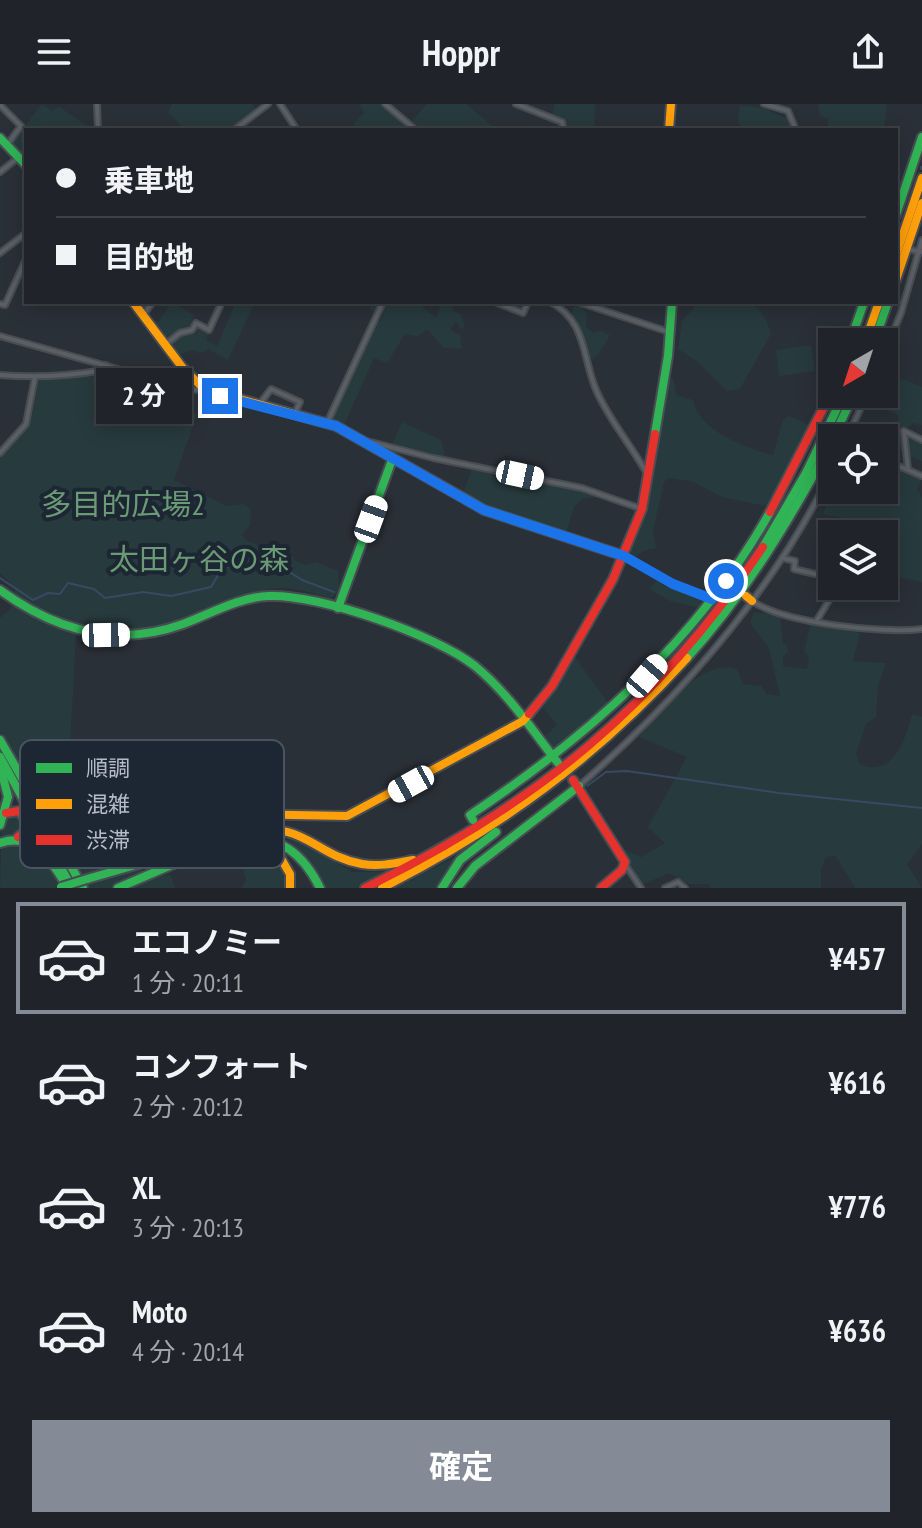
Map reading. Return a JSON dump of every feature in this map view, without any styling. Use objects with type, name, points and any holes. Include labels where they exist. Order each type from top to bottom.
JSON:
[{"type":"main road","points":[[669,128],[671,104]]},
{"type":"main road","points":[[898,210],[916,167],[922,137]]},
{"type":"main road","points":[[4,141],[24,163]]},
{"type":"main road","points":[[898,249],[922,178]]},
{"type":"main road","points":[[898,274],[922,203]]},
{"type":"main road","points":[[135,304],[182,367],[204,389],[257,407],[327,423],[363,440],[392,460],[484,510],[624,556]]},
{"type":"main road","points":[[284,815],[347,816],[523,721],[552,686],[624,556],[642,509],[671,333],[672,304]]},
{"type":"main road","points":[[855,328],[863,304]]},
{"type":"main road","points":[[870,328],[878,304]]},
{"type":"main road","points":[[879,328],[887,304]]},
{"type":"main road","points":[[473,820],[470,815],[556,761],[611,712],[729,583],[816,436],[826,408]]},
{"type":"main road","points":[[365,888],[449,846],[572,762],[628,713],[688,649],[729,598],[779,524],[818,454],[838,408]]},
{"type":"main road","points":[[338,608],[392,460]]},
{"type":"main road","points":[[442,888],[460,860],[562,778],[655,696],[727,613],[788,525],[818,468]]},
{"type":"main road","points":[[0,590],[46,620],[106,635],[139,635],[168,629],[270,596],[294,596],[338,608],[455,653],[480,672],[556,761]]},
{"type":"main road","points":[[0,740],[20,775]]},
{"type":"main road","points":[[0,757],[20,796]]},
{"type":"main road","points":[[0,765],[7,788],[6,813],[0,825]]},
{"type":"main road","points":[[382,888],[486,833],[562,778]]},
{"type":"main road","points":[[457,888],[463,877],[490,849],[576,783],[625,864],[604,887]]},
{"type":"main road","points":[[6,813],[20,812]]},
{"type":"main road","points":[[284,830],[347,864],[371,869],[392,868],[449,846]]},
{"type":"main road","points":[[0,843],[18,838]]},
{"type":"main road","points":[[284,843],[308,863],[318,888]]},
{"type":"main road","points":[[284,847],[306,867],[318,888]]},
{"type":"main road","points":[[284,864],[290,874],[290,888]]},
{"type":"main road","points":[[53,868],[67,888]]},
{"type":"main road","points":[[57,868],[67,888]]},
{"type":"main road","points":[[67,888],[144,868]]},
{"type":"main road","points":[[118,888],[153,868]]},
{"type":"main road","points":[[67,888],[86,884]]},
{"type":"street","points":[[97,104],[98,128]]},
{"type":"street","points":[[237,128],[268,104]]},
{"type":"street","points":[[280,104],[296,128]]},
{"type":"street","points":[[385,104],[414,128]]},
{"type":"street","points":[[516,104],[562,122],[564,128]]},
{"type":"street","points":[[764,104],[788,111],[795,128]]},
{"type":"street","points":[[0,105],[21,126],[4,141]]},
{"type":"street","points":[[0,172],[19,157]]},
{"type":"street","points":[[0,253],[24,235]]},
{"type":"street","points":[[894,328],[922,240]]},
{"type":"street","points":[[911,250],[920,251]]},
{"type":"street","points":[[0,304],[5,305],[24,263]]},
{"type":"street","points":[[143,315],[151,304]]},
{"type":"street","points":[[166,344],[180,333],[192,330],[196,323],[209,330],[221,304]]},
{"type":"street","points":[[327,423],[382,304]]},
{"type":"street","points":[[500,304],[523,313],[527,304]]},
{"type":"street","points":[[552,304],[568,317],[582,337],[595,388],[648,474]]},
{"type":"street","points":[[584,304],[671,333]]},
{"type":"street","points":[[0,336],[193,390],[204,389]]},
{"type":"street","points":[[0,375],[35,377],[77,374],[102,370],[106,365]]},
{"type":"street","points":[[0,453],[26,424],[35,377]]},
{"type":"street","points":[[257,407],[271,389],[300,402],[294,417]]},
{"type":"street","points":[[908,470],[904,431],[922,440]]},
{"type":"street","points":[[363,440],[433,458],[582,488],[642,509]]},
{"type":"street","points":[[898,466],[922,476]]},
{"type":"street","points":[[576,783],[623,748],[685,683],[782,558],[818,495]]},
{"type":"street","points":[[624,556],[673,584],[712,599]]},
{"type":"street","points":[[782,558],[795,561],[794,569],[818,575]]},
{"type":"street","points":[[749,598],[767,611],[817,620],[874,630],[922,629]]},
{"type":"street","points":[[817,620],[829,600]]},
{"type":"street","points":[[625,864],[641,888]]},
{"type":"street","points":[[665,888],[678,882],[685,888]]},
{"type":"green space","points":[[42,104],[52,111],[59,107],[91,128],[24,128],[24,159],[10,145]]},
{"type":"green space","points":[[172,104],[252,104],[258,111],[233,128],[183,128],[168,112]]},
{"type":"green space","points":[[360,104],[382,104],[410,128],[355,128],[354,123],[364,113]]},
{"type":"green space","points":[[427,104],[466,104],[495,128],[421,128],[412,121]]},
{"type":"green space","points":[[555,104],[595,104],[594,128],[565,128],[563,120],[552,116]]},
{"type":"green space","points":[[818,104],[887,104],[884,128],[828,128],[828,119],[820,115]]},
{"type":"green space","points":[[740,105],[763,108],[788,119],[790,128],[742,128],[738,122]]},
{"type":"green space","points":[[171,304],[194,315],[188,331],[168,341],[157,324]]},
{"type":"green space","points":[[235,304],[254,304],[228,360],[208,349],[202,353],[192,350],[178,355],[170,344],[179,336],[197,334],[197,326],[209,333],[206,340],[217,346]]},
{"type":"green space","points":[[371,304],[418,304],[436,318],[441,305],[453,304],[452,310],[461,315],[465,327],[461,329],[456,321],[450,330],[460,335],[462,349],[444,348],[427,329],[418,336],[405,334],[387,363],[374,358],[344,425],[334,423],[331,418],[370,333],[384,315],[381,311],[370,311]]},
{"type":"green space","points":[[697,304],[750,304],[760,311],[771,334],[740,389],[727,391],[698,362],[678,349],[682,321]]},
{"type":"green space","points":[[578,305],[587,313],[586,327],[593,333],[601,331],[610,335],[598,355],[590,360],[578,344],[573,329],[573,307]]},
{"type":"green space","points":[[811,345],[815,371],[779,376],[776,350]]},
{"type":"green space","name":"太田ヶ谷の森","points":[[111,375],[124,381],[123,388],[197,414],[174,480],[227,506],[243,504],[251,509],[250,525],[242,535],[246,540],[269,550],[283,545],[295,561],[306,565],[316,562],[338,571],[339,590],[331,599],[295,589],[265,590],[229,600],[177,621],[124,631],[77,624],[17,599],[13,586],[0,573],[0,456],[26,427],[33,412],[39,380]]},
{"type":"green space","points":[[668,377],[673,378],[676,395],[693,400],[697,411],[714,429],[750,448],[773,455],[783,420],[789,416],[809,425],[810,430],[780,491],[765,506],[722,497],[691,481],[668,478],[664,482],[653,531],[656,548],[642,551],[635,558],[627,555],[645,509]]},
{"type":"green space","points":[[903,379],[922,387],[922,425],[914,423],[906,428],[922,436],[922,461],[898,448],[898,415],[884,408],[898,408],[898,381]]},
{"type":"green space","points":[[402,422],[441,440],[445,455],[483,470],[581,490],[596,497],[583,499],[574,507],[566,533],[488,508],[463,493],[472,469],[392,445]]},
{"type":"green space","points":[[898,469],[922,479],[917,489],[922,498],[922,582],[898,577],[898,520],[854,520],[823,514],[827,504],[898,504]]},
{"type":"green space","points":[[658,580],[706,600],[700,608],[670,601],[649,589]]},
{"type":"green space","points":[[13,606],[76,634],[70,740],[20,740],[20,762],[0,731],[0,618]]},
{"type":"green space","points":[[754,612],[780,616],[783,644],[787,645],[788,652],[783,658],[783,666],[807,669],[809,657],[804,651],[811,623],[860,633],[853,661],[886,663],[878,686],[876,717],[866,724],[856,754],[860,764],[881,766],[889,761],[902,744],[912,714],[922,717],[922,844],[907,864],[922,888],[855,888],[836,856],[826,857],[821,869],[821,888],[711,888],[709,884],[689,884],[669,873],[641,885],[623,849],[642,857],[665,843],[648,827],[687,757],[639,737],[682,690],[708,671],[737,669],[743,684],[761,686],[767,694],[780,696],[769,648],[750,623]]},
{"type":"green space","points":[[575,657],[611,707],[557,752],[543,738],[557,725],[543,708]]},
{"type":"green space","points":[[2,815],[20,815],[20,868],[142,868],[146,879],[170,874],[175,888],[0,888]]},
{"type":"green space","points":[[284,833],[352,872],[381,872],[404,884],[457,856],[437,888],[313,888],[321,884],[318,876]]},
{"type":"green space","points":[[243,868],[283,868],[286,888],[241,888],[246,880]]},
{"type":"waterway","points":[[0,578],[33,600],[48,593],[60,594],[68,583],[94,589],[105,598],[143,592],[171,596],[211,587],[223,567],[282,567],[302,580],[334,592]]},
{"type":"waterway","points":[[587,786],[606,772],[627,771],[779,793],[922,808]]},
{"type":"tunnel","points":[[473,820],[488,846]]},
{"type":"traffic: fast","points":[[898,209],[922,137]]},
{"type":"traffic: fast","points":[[0,138],[24,163]]},
{"type":"traffic: fast","points":[[655,434],[668,356],[672,304]]},
{"type":"traffic: fast","points":[[855,328],[863,304]]},
{"type":"traffic: fast","points":[[879,328],[887,304]]},
{"type":"traffic: fast","points":[[763,547],[806,473],[837,408]]},
{"type":"traffic: fast","points":[[840,424],[847,408]]},
{"type":"traffic: fast","points":[[338,608],[392,460]]},
{"type":"traffic: fast","points":[[687,658],[729,608],[766,554],[818,466]]},
{"type":"traffic: fast","points":[[467,500],[484,510],[624,556]]},
{"type":"traffic: fast","points":[[473,820],[470,815],[557,752],[638,682],[710,602],[770,512]]},
{"type":"traffic: fast","points":[[0,590],[43,616],[65,625],[111,634],[158,631],[258,597],[291,597],[346,609],[406,630],[475,666],[509,700],[558,763]]},
{"type":"traffic: fast","points":[[0,740],[20,775]]},
{"type":"traffic: fast","points":[[0,757],[20,793]]},
{"type":"traffic: fast","points":[[0,765],[8,797],[0,825]]},
{"type":"traffic: fast","points":[[457,888],[475,866],[579,786]]},
{"type":"traffic: fast","points":[[442,888],[460,860],[496,832]]},
{"type":"traffic: fast","points":[[0,843],[20,841]]},
{"type":"traffic: fast","points":[[284,846],[306,865],[320,888]]},
{"type":"traffic: fast","points":[[56,868],[68,888]]},
{"type":"traffic: fast","points":[[61,868],[72,888]]},
{"type":"traffic: fast","points":[[72,868],[83,888]]},
{"type":"traffic: fast","points":[[87,879],[125,868]]},
{"type":"traffic: fast","points":[[118,888],[164,868]]},
{"type":"traffic: fast","points":[[61,887],[87,879]]},
{"type":"traffic: slow","points":[[669,128],[671,104]]},
{"type":"traffic: slow","points":[[898,249],[922,178]]},
{"type":"traffic: slow","points":[[898,274],[922,203]]},
{"type":"traffic: slow","points":[[135,304],[182,367],[204,389],[336,426],[467,500]]},
{"type":"traffic: slow","points":[[870,328],[878,304]]},
{"type":"traffic: slow","points":[[746,596],[752,601]]},
{"type":"traffic: slow","points":[[382,888],[467,840],[545,788],[618,728],[687,658]]},
{"type":"traffic: slow","points":[[284,815],[347,816],[523,721],[529,714]]},
{"type":"traffic: slow","points":[[284,832],[362,864],[382,865],[413,860]]},
{"type":"traffic: slow","points":[[284,864],[290,874],[290,888]]},
{"type":"traffic: jam","points":[[770,512],[823,408]]},
{"type":"traffic: jam","points":[[529,714],[552,686],[613,579],[642,509],[655,434]]},
{"type":"traffic: jam","points":[[365,888],[485,822],[588,746],[680,656],[763,547]]},
{"type":"traffic: jam","points":[[573,780],[625,862],[622,870],[601,888]]},
{"type":"traffic: jam","points":[[6,813],[20,812]]},
{"type":"route","points":[[220,396],[336,426],[484,510],[624,556],[681,588],[712,599],[726,581]]},
{"type":"park label","name":"多目的広場2","points":[[123,505]]}]
